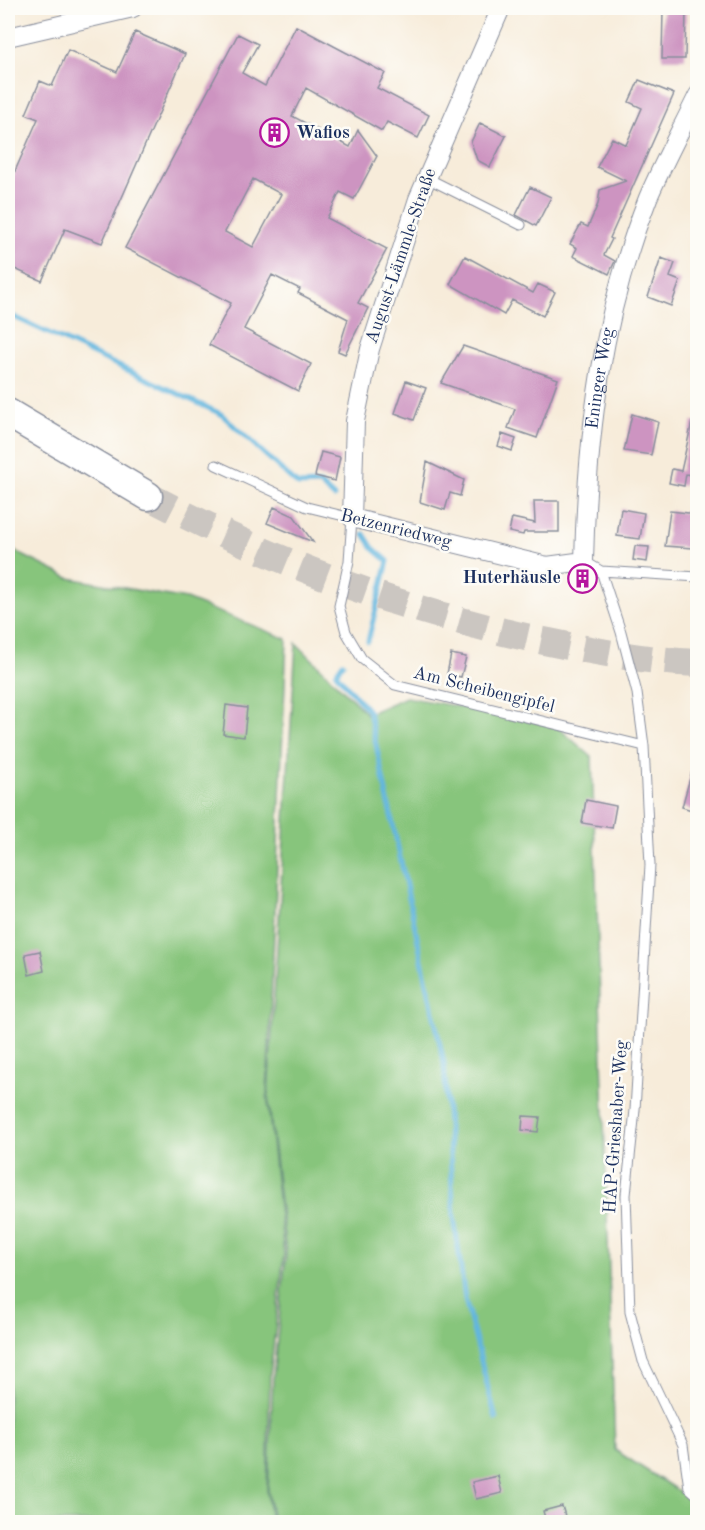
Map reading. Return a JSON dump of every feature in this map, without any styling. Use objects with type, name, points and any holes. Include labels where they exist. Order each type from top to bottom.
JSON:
[{"type":"main road","points":[[8,413],[147,496]]},
{"type":"street","points":[[8,37],[133,8]]},
{"type":"street","name":"August-Lämmle-Straße","points":[[352,518],[355,421],[363,377],[403,240],[427,178],[501,8]]},
{"type":"street","name":"Eninger Weg","points":[[584,561],[590,438],[598,376],[611,314],[648,200],[698,95]]},
{"type":"street","name":"Betzenriedweg","points":[[352,518],[547,566],[584,561]]},
{"type":"lane","points":[[427,178],[521,225]]},
{"type":"lane","name":"Betzenriedweg","points":[[216,465],[306,507],[352,518]]},
{"type":"lane","name":"Am Scheibengipfel","points":[[352,518],[349,561],[339,606],[346,632],[362,659],[380,674],[395,685],[644,746]]},
{"type":"lane","points":[[584,561],[601,572],[698,577]]},
{"type":"lane","name":"HAP-Grieshaber-Weg","points":[[601,572],[630,663],[644,746],[650,865],[635,1110],[626,1195],[630,1312],[643,1361],[683,1445],[689,1488],[698,1496]]},
{"type":"green space","points":[[8,548],[69,578],[186,599],[287,639],[267,1094],[284,1254],[270,1376],[267,1492],[271,1522],[8,1522]]},
{"type":"green space","points":[[296,643],[367,714],[406,697],[554,724],[592,757],[615,1450],[697,1503],[698,1522],[273,1522],[268,1492],[273,1378],[286,1254],[268,1095]]},
{"type":"building","points":[[663,9],[686,9],[685,59],[662,59]]},
{"type":"building","points":[[296,26],[385,73],[377,88],[429,115],[418,138],[387,122],[382,131],[306,88],[292,116],[350,147],[358,130],[377,156],[354,199],[340,192],[327,218],[387,249],[358,303],[368,308],[345,354],[338,351],[348,319],[298,293],[300,289],[272,275],[244,329],[311,364],[298,391],[209,345],[231,303],[125,248],[238,34],[258,44],[242,73],[265,86]],"holes":[[[253,179],[281,194],[253,247],[225,232]]]},
{"type":"building","points":[[135,32],[185,54],[102,243],[65,229],[42,281],[8,266],[8,187],[38,119],[26,114],[40,81],[52,86],[68,50],[117,72]]},
{"type":"building","points":[[639,80],[674,94],[610,238],[612,239],[604,255],[615,261],[609,274],[573,256],[577,248],[570,244],[581,224],[588,227],[598,204],[600,190],[626,181],[597,167],[612,138],[626,145],[642,108],[629,102]]},
{"type":"building","points":[[480,123],[506,136],[490,167],[477,160],[471,142]]},
{"type":"building","points":[[530,187],[551,197],[536,226],[516,215]]},
{"type":"building","points":[[465,256],[533,293],[538,284],[555,292],[543,316],[512,300],[504,315],[450,284]]},
{"type":"building","points":[[661,258],[675,263],[670,277],[680,281],[671,306],[648,297]]},
{"type":"building","points":[[463,346],[558,379],[537,438],[508,428],[515,409],[441,383]]},
{"type":"building","points":[[406,381],[426,388],[414,420],[395,413]]},
{"type":"building","points":[[632,414],[658,422],[651,455],[624,451]]},
{"type":"building","points":[[692,422],[698,423],[698,476],[686,474],[684,486],[669,483],[672,469],[681,471]]},
{"type":"building","points":[[502,434],[516,439],[512,451],[498,446]]},
{"type":"building","points":[[321,452],[340,457],[335,481],[315,476]]},
{"type":"building","points":[[427,462],[464,480],[460,496],[450,493],[445,510],[420,502]]},
{"type":"building","points":[[534,501],[559,501],[559,532],[524,532],[523,535],[509,532],[512,518],[535,523]]},
{"type":"building","points":[[274,507],[294,516],[313,542],[267,523]]},
{"type":"building","points":[[621,509],[644,513],[640,539],[617,536]]},
{"type":"building","points":[[670,511],[697,514],[693,548],[665,546]]},
{"type":"building","points":[[635,546],[649,547],[647,562],[633,560]]},
{"type":"building","points":[[451,654],[466,657],[461,677],[447,674]]},
{"type":"building","points":[[226,705],[247,708],[244,737],[223,734]]},
{"type":"building","points":[[693,767],[698,768],[698,812],[682,807]]},
{"type":"building","points":[[586,800],[616,806],[612,828],[582,823]]},
{"type":"building","points":[[40,951],[44,971],[29,975],[25,954]]},
{"type":"building","points":[[523,1116],[540,1117],[538,1132],[522,1130]]},
{"type":"building","points":[[498,1476],[502,1493],[476,1499],[472,1482]]},
{"type":"building","points":[[562,1506],[567,1522],[546,1522],[543,1511]]},
{"type":"waterway","points":[[8,314],[221,414],[298,485],[320,484],[334,497]]},
{"type":"waterway","points":[[364,534],[373,548],[388,561],[368,641]]},
{"type":"waterway","points":[[343,663],[336,673],[369,712],[444,1063],[454,1217],[465,1299],[496,1419]]},
{"type":"tunnel","points":[[148,496],[245,543],[393,601],[496,630],[549,642],[641,658],[698,663]]},
{"type":"place","name":"Wafios","points":[[275,133]]},
{"type":"place","name":"Huterhäusle","points":[[582,578]]}]
